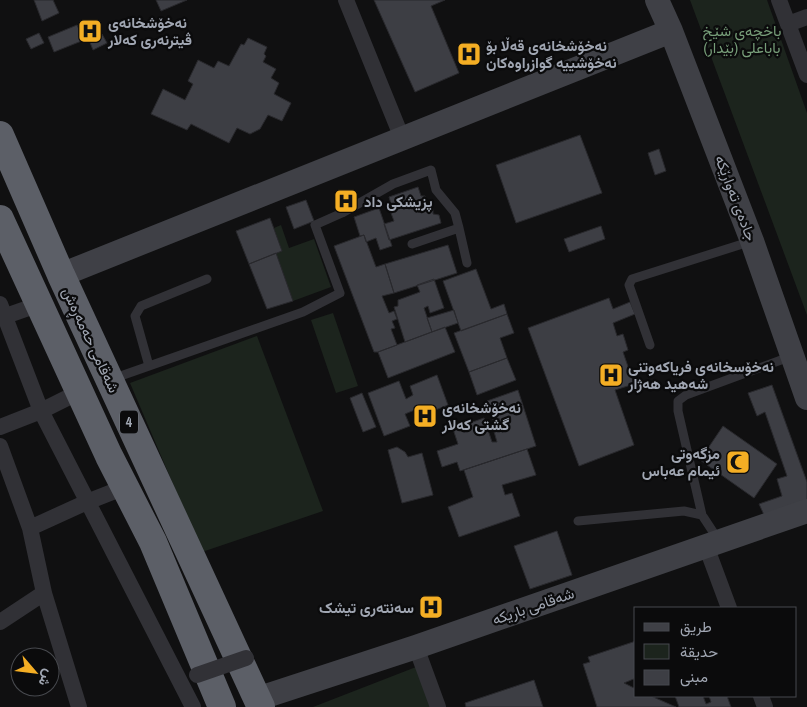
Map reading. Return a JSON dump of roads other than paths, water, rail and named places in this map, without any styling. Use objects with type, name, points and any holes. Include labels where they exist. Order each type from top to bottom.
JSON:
[{"type":"highway","name":"شەقامی حەمەڕەش","points":[[0,135],[61,275],[259,703]]},
{"type":"highway","points":[[5,229],[41,226]]},
{"type":"highway","name":"شەقامی حەمەڕەش","points":[[5,229],[79,392],[153,542],[222,707]]},
{"type":"street","points":[[346,0],[402,138]]},
{"type":"street","name":"جادەی تەوارێکە","points":[[657,0],[671,31],[752,241],[807,398]]},
{"type":"street","points":[[779,0],[807,75]]},
{"type":"street","points":[[788,24],[807,17]]},
{"type":"street","points":[[61,275],[671,31]]},
{"type":"street","points":[[40,304],[2,313],[41,411],[193,707]]},
{"type":"street","points":[[0,428],[41,411],[79,392]]},
{"type":"street","points":[[0,446],[30,528],[44,592],[79,707]]},
{"type":"street","points":[[30,528],[125,487]]},
{"type":"street","name":"شەقامی باریکە","points":[[259,703],[807,511]]},
{"type":"street","points":[[712,543],[729,607]]},
{"type":"street","points":[[0,622],[44,592]]},
{"type":"street","points":[[416,647],[438,707]]},
{"type":"street","points":[[197,676],[246,658]]},
{"type":"lane","points":[[110,380],[303,312],[340,293],[315,225],[342,214],[392,184],[430,170],[436,190],[455,213],[467,263]]},
{"type":"lane","points":[[412,244],[459,228]]},
{"type":"lane","points":[[650,345],[629,285],[632,279],[752,241]]},
{"type":"lane","points":[[149,366],[134,316],[141,306],[207,280]]},
{"type":"lane","points":[[712,543],[702,515],[678,411],[678,402],[686,395],[792,356]]},
{"type":"lane","points":[[578,521],[684,511],[702,515]]},
{"type":"place","name":"نەخۆشخانەی ڤیترنەری کەلار","points":[[90,31]]},
{"type":"place","name":"نەخۆشخانەی قەڵا بۆ نەخۆشییە گوازراوەکان","points":[[469,54]]},
{"type":"place","name":"پزیشکی داد","points":[[346,201]]},
{"type":"place","name":"نەخۆسخانەی فریاکەوتنی شەهید هەژار","points":[[611,375]]},
{"type":"place","name":"نەخۆشخانەی گشتی کەلار","points":[[425,416]]},
{"type":"place","name":"مزگەوتی ئیمام عەباس","points":[[738,462]]},
{"type":"place","name":"سەنتەری تیشک","points":[[431,607]]},
{"type":"park label","name":"باخچەی شێخ باباعلی (بێدار)","points":[[742,38]]}]
